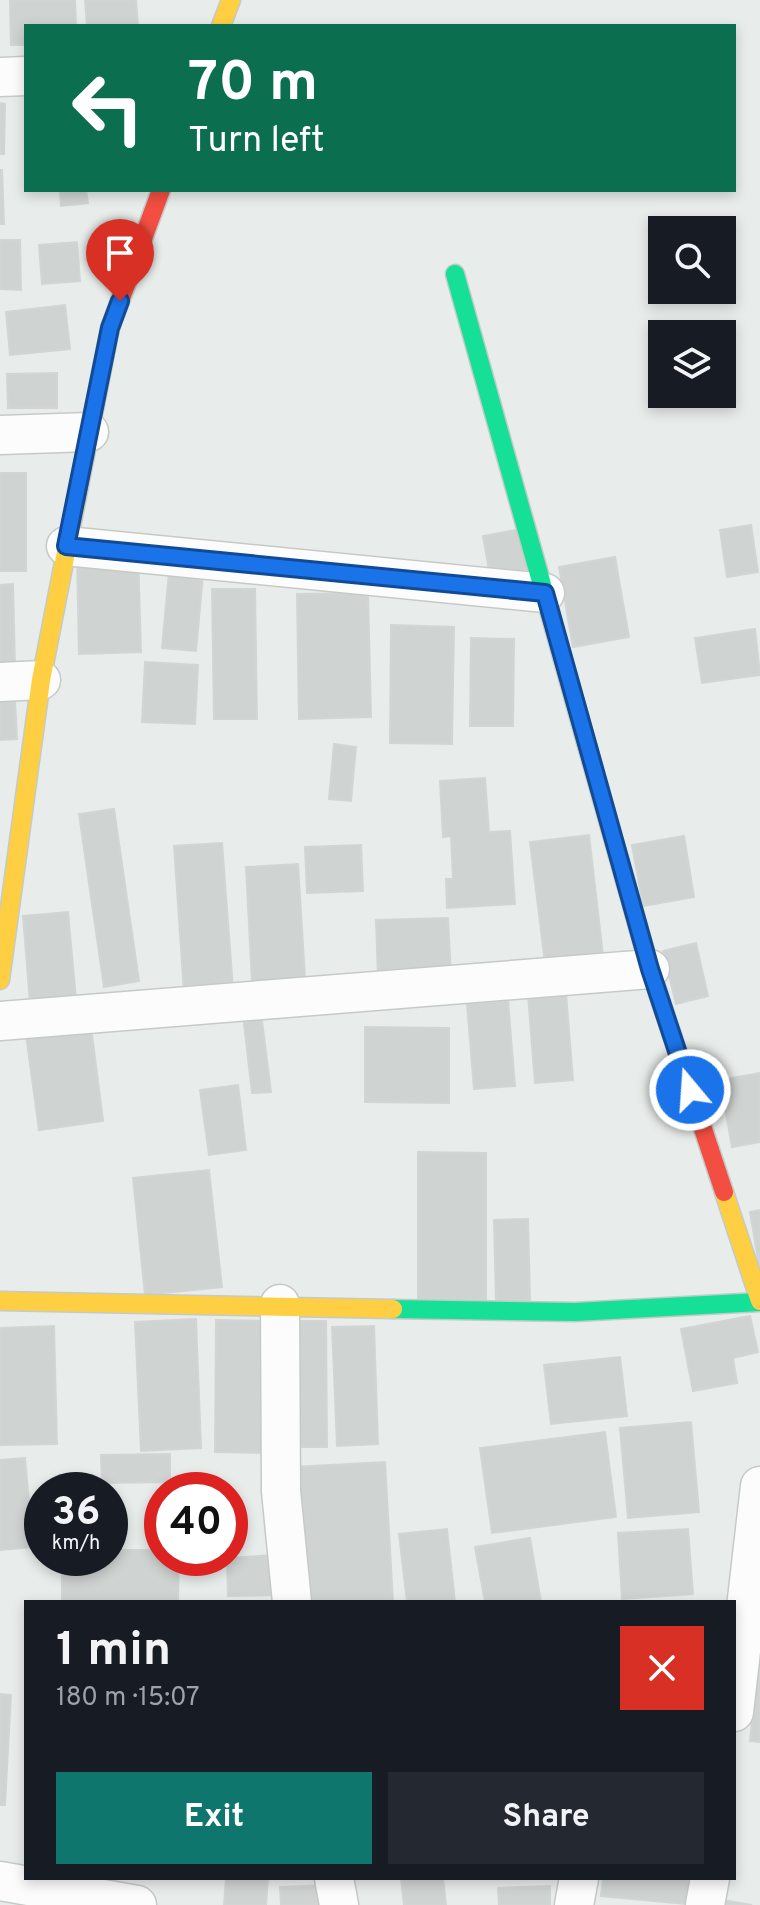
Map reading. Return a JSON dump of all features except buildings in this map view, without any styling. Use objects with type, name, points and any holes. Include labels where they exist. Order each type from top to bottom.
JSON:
[{"type":"street","points":[[222,24],[231,0]]},
{"type":"street","points":[[0,77],[24,76]]},
{"type":"street","points":[[0,980],[41,680],[110,328],[160,192]]},
{"type":"street","points":[[0,1301],[575,1312],[760,1301],[650,969],[455,274]]},
{"type":"street","points":[[0,435],[89,432]]},
{"type":"street","points":[[66,546],[545,593]]},
{"type":"street","points":[[0,682],[41,680]]},
{"type":"street","points":[[0,1021],[650,969]]},
{"type":"street","points":[[280,1304],[281,1491],[292,1600]]},
{"type":"street","points":[[736,1695],[760,1486]]},
{"type":"street","points":[[334,1880],[339,1905]]},
{"type":"street","points":[[574,1905],[579,1880]]},
{"type":"street","points":[[705,1905],[710,1880]]},
{"type":"street","points":[[0,1881],[137,1905]]},
{"type":"traffic: fast","points":[[455,274],[586,742]]},
{"type":"traffic: fast","points":[[393,1309],[575,1312],[760,1302]]},
{"type":"traffic: slow","points":[[222,24],[231,0]]},
{"type":"traffic: slow","points":[[0,980],[41,680],[76,501]]},
{"type":"traffic: slow","points":[[724,1192],[760,1301]]},
{"type":"traffic: slow","points":[[0,1301],[393,1309]]},
{"type":"traffic: jam","points":[[76,501],[110,328],[160,192]]},
{"type":"traffic: jam","points":[[586,742],[650,969],[724,1192]]},
{"type":"route","points":[[120,301],[110,328],[66,546],[545,593],[650,969],[690,1090]]}]
